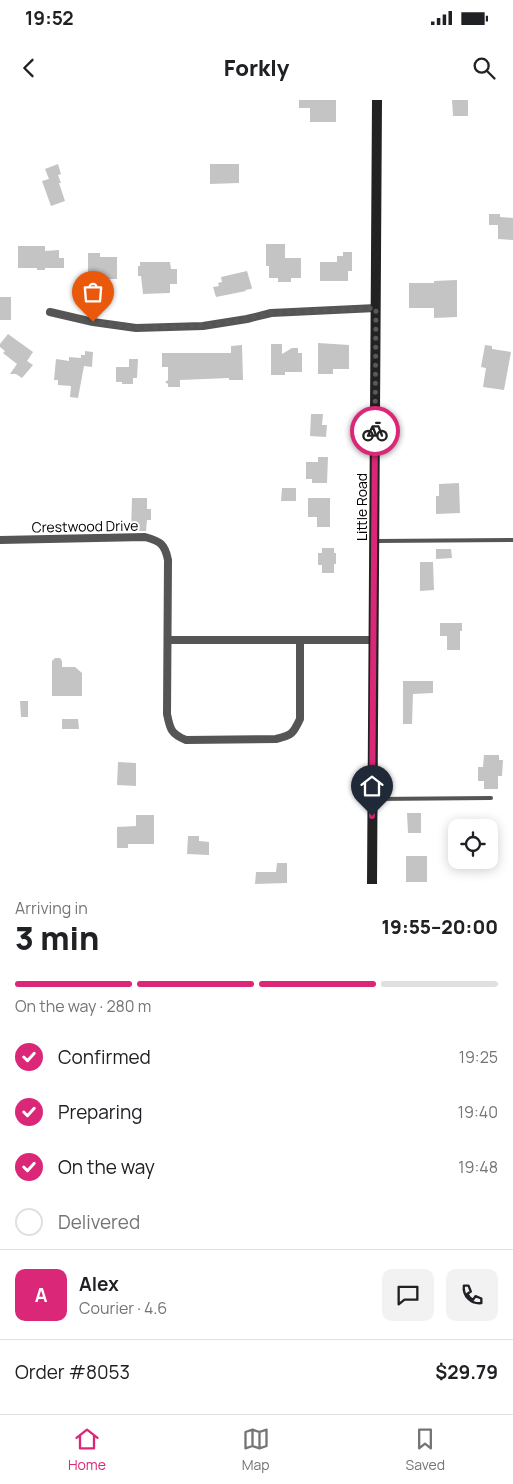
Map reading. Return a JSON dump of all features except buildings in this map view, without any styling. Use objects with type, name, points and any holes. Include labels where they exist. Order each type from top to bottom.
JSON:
[{"type":"street","name":"Little Road","points":[[372,884],[376,100]]},
{"type":"street","points":[[50,312],[93,322],[136,328],[203,326],[271,313],[376,308]]},
{"type":"street","name":"Crestwood Drive","points":[[0,540],[145,537],[157,540],[166,549],[168,560],[168,640]]},
{"type":"street","points":[[300,640],[300,718],[294,730],[288,736],[276,739],[186,740],[175,735],[169,726],[167,714],[168,640],[300,640],[373,640]]},
{"type":"lane","points":[[374,542],[513,540]]},
{"type":"lane","points":[[372,800],[491,798]]},
{"type":"way so far","points":[[93,322],[136,328],[203,326],[271,313],[376,308],[375,431]]},
{"type":"route","points":[[372,816],[375,431]]}]
